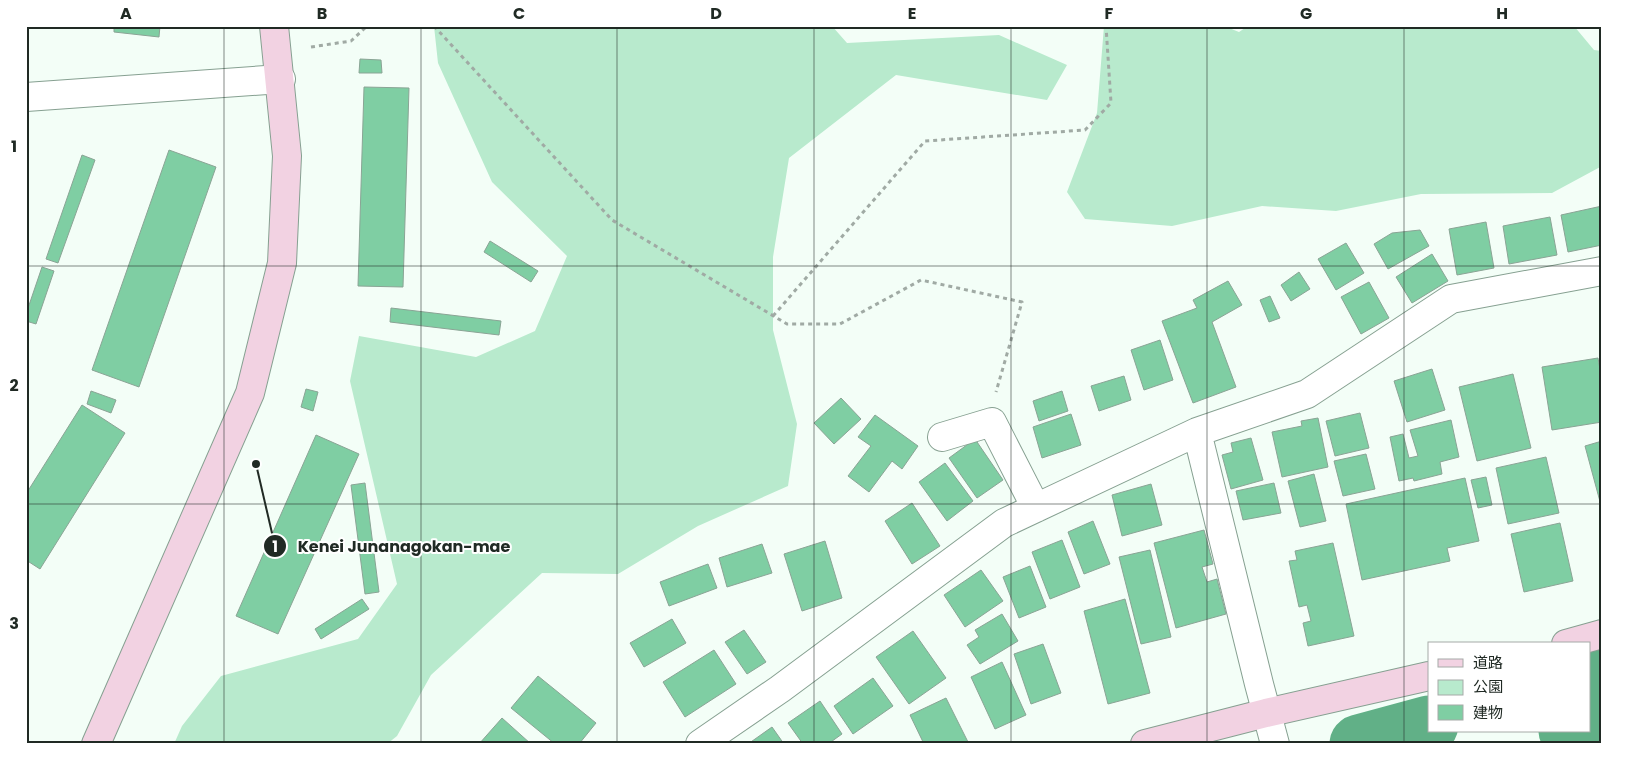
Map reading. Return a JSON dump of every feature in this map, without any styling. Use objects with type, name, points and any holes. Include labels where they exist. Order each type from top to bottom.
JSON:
[{"type":"street","points":[[96,744],[250,393],[282,263],[287,156],[281,79],[274,26]]},
{"type":"street","points":[[26,97],[281,79]]},
{"type":"street","points":[[700,744],[780,689],[1004,523],[1197,432],[1307,394],[1451,299],[1602,271]]},
{"type":"street","points":[[942,437],[992,422],[1036,508]]},
{"type":"street","points":[[1197,432],[1272,731]]},
{"type":"street","points":[[1573,642],[1602,634]]},
{"type":"street","points":[[1145,744],[1272,731],[1428,676]]},
{"type":"path","points":[[312,47],[351,41],[367,26]]},
{"type":"path","points":[[434,26],[612,220],[787,324],[840,324],[921,280],[1022,302],[987,423]]},
{"type":"path","points":[[773,316],[926,141],[1085,130],[1111,103],[1106,26]]},
{"type":"green space","points":[[434,26],[832,26],[847,43],[999,35],[1067,65],[1047,100],[896,75],[789,158],[773,257],[773,330],[797,424],[788,486],[698,526],[618,574],[542,573],[431,675],[397,736],[387,744],[174,744],[182,726],[221,676],[358,639],[397,584],[350,381],[359,336],[476,357],[535,331],[567,256],[492,182],[438,63]]},
{"type":"green space","points":[[1104,26],[1224,26],[1239,32],[1248,26],[1390,26],[1392,28],[1394,26],[1574,26],[1594,50],[1602,51],[1602,166],[1552,193],[1421,194],[1336,211],[1262,206],[1172,226],[1085,219],[1067,192],[1097,113]]},
{"type":"building","points":[[114,26],[160,26],[159,37],[114,32]]},
{"type":"building","points":[[360,59],[381,60],[382,73],[359,73]]},
{"type":"building","points":[[364,87],[409,88],[403,287],[358,286]]},
{"type":"building","points":[[169,150],[216,167],[139,387],[92,370]]},
{"type":"building","points":[[82,155],[95,160],[58,263],[46,259]]},
{"type":"building","points":[[1602,206],[1602,245],[1568,252],[1561,215]]},
{"type":"building","points":[[1550,217],[1557,255],[1509,264],[1503,226]]},
{"type":"building","points":[[1486,222],[1494,268],[1457,275],[1449,229]]},
{"type":"building","points":[[1420,230],[1429,246],[1388,269],[1374,244],[1392,233]]},
{"type":"building","points":[[490,241],[538,271],[531,282],[484,252]]},
{"type":"building","points":[[1346,243],[1364,273],[1336,290],[1318,259]]},
{"type":"building","points":[[1432,254],[1448,281],[1412,303],[1396,277]]},
{"type":"building","points":[[42,267],[54,271],[36,324],[26,321],[26,314]]},
{"type":"building","points":[[1299,272],[1310,289],[1291,301],[1281,285]]},
{"type":"building","points":[[1228,281],[1242,305],[1212,322],[1236,387],[1193,403],[1162,321],[1197,308],[1193,300]]},
{"type":"building","points":[[1369,282],[1389,318],[1361,334],[1341,297]]},
{"type":"building","points":[[1270,296],[1280,318],[1269,322],[1260,300]]},
{"type":"building","points":[[391,308],[501,321],[499,335],[390,322]]},
{"type":"building","points":[[1160,340],[1173,380],[1144,390],[1131,350]]},
{"type":"building","points":[[1598,358],[1602,380],[1602,422],[1552,430],[1542,367]]},
{"type":"building","points":[[1432,369],[1445,410],[1407,422],[1394,381]]},
{"type":"building","points":[[1513,374],[1531,448],[1477,461],[1459,387]]},
{"type":"building","points":[[1124,376],[1131,400],[1099,411],[1091,386]]},
{"type":"building","points":[[306,389],[318,392],[313,411],[301,407]]},
{"type":"building","points":[[91,391],[116,400],[111,413],[87,404]]},
{"type":"building","points":[[1062,391],[1068,411],[1039,421],[1033,401]]},
{"type":"building","points":[[841,398],[861,419],[834,444],[814,423]]},
{"type":"building","points":[[82,405],[125,433],[40,569],[26,560],[26,494]]},
{"type":"building","points":[[1360,413],[1369,448],[1335,456],[1326,421]]},
{"type":"building","points":[[1071,414],[1081,445],[1042,458],[1033,427]]},
{"type":"building","points":[[875,415],[918,446],[902,469],[892,461],[869,492],[848,476],[871,446],[858,437]]},
{"type":"building","points":[[1318,418],[1328,467],[1282,477],[1272,432],[1302,426],[1301,421]]},
{"type":"building","points":[[1451,420],[1459,457],[1440,462],[1442,474],[1414,481],[1413,478],[1399,481],[1390,437],[1403,434],[1409,458],[1418,456],[1410,430]]},
{"type":"building","points":[[316,435],[359,454],[278,634],[236,616]]},
{"type":"building","points":[[1251,438],[1263,480],[1231,489],[1222,455],[1233,452],[1231,443]]},
{"type":"building","points":[[975,439],[1003,480],[977,498],[949,458]]},
{"type":"building","points":[[1602,441],[1602,509],[1585,446]]},
{"type":"building","points":[[1366,454],[1375,489],[1343,496],[1334,461]]},
{"type":"building","points":[[1546,457],[1559,513],[1508,524],[1496,468]]},
{"type":"building","points":[[945,463],[973,501],[947,521],[919,482]]},
{"type":"building","points":[[1314,474],[1326,521],[1300,527],[1288,481]]},
{"type":"building","points":[[1486,477],[1492,505],[1478,508],[1471,480]]},
{"type":"building","points":[[1465,478],[1479,541],[1447,548],[1450,561],[1362,580],[1346,504]]},
{"type":"building","points":[[365,483],[379,592],[365,594],[351,485]]},
{"type":"building","points":[[1274,483],[1281,513],[1243,520],[1236,491]]},
{"type":"building","points":[[1151,484],[1162,525],[1122,536],[1112,495]]},
{"type":"building","points":[[912,503],[940,546],[912,564],[885,521]]},
{"type":"building","points":[[1093,521],[1110,564],[1084,574],[1068,532]]},
{"type":"building","points":[[1560,523],[1573,581],[1524,592],[1511,534]]},
{"type":"building","points":[[1204,530],[1213,564],[1202,567],[1207,582],[1217,579],[1226,614],[1176,628],[1154,543]]},
{"type":"building","points":[[1062,540],[1080,587],[1050,599],[1032,552]]},
{"type":"building","points":[[825,541],[842,598],[802,611],[784,554]]},
{"type":"building","points":[[1333,543],[1354,636],[1308,646],[1303,623],[1311,621],[1307,605],[1299,607],[1289,561],[1297,560],[1295,551]]},
{"type":"building","points":[[762,544],[772,573],[727,587],[719,558]]},
{"type":"building","points":[[1150,550],[1171,637],[1141,644],[1119,557]]},
{"type":"building","points":[[708,564],[717,588],[669,606],[660,582]]},
{"type":"building","points":[[1030,566],[1046,607],[1019,618],[1003,577]]},
{"type":"building","points":[[981,570],[1003,601],[965,627],[944,595]]},
{"type":"building","points":[[362,599],[369,609],[321,639],[315,629]]},
{"type":"building","points":[[1125,599],[1150,693],[1108,704],[1084,611]]},
{"type":"building","points":[[1002,614],[1018,641],[980,664],[967,645],[979,637],[975,630]]},
{"type":"building","points":[[672,619],[686,643],[644,667],[630,643]]},
{"type":"building","points":[[744,630],[766,662],[747,674],[725,642]]},
{"type":"building","points":[[913,631],[946,678],[909,704],[876,657]]},
{"type":"building","points":[[1043,644],[1061,693],[1031,704],[1014,654]]},
{"type":"building","points":[[714,650],[736,684],[685,717],[663,682]]},
{"type":"building","points":[[1002,662],[1026,715],[995,729],[971,677]]},
{"type":"building","points":[[538,676],[596,723],[579,744],[555,744],[511,708]]},
{"type":"building","points":[[873,678],[893,706],[853,734],[834,706]]},
{"type":"building","points":[[946,698],[969,744],[924,744],[910,715]]},
{"type":"building","points":[[820,701],[842,734],[828,744],[803,744],[788,723]]},
{"type":"building","points":[[502,718],[531,744],[479,744]]},
{"type":"building","points":[[772,727],[784,744],[748,744]]},
{"type":"waterway","points":[[1590,685],[1602,679]]},
{"type":"waterway","points":[[1359,744],[1428,725]]},
{"type":"waterway","points":[[1571,732],[1602,743]]},
{"type":"place","name":"Kenei Junanagokan-mae","points":[[256,464]]}]
